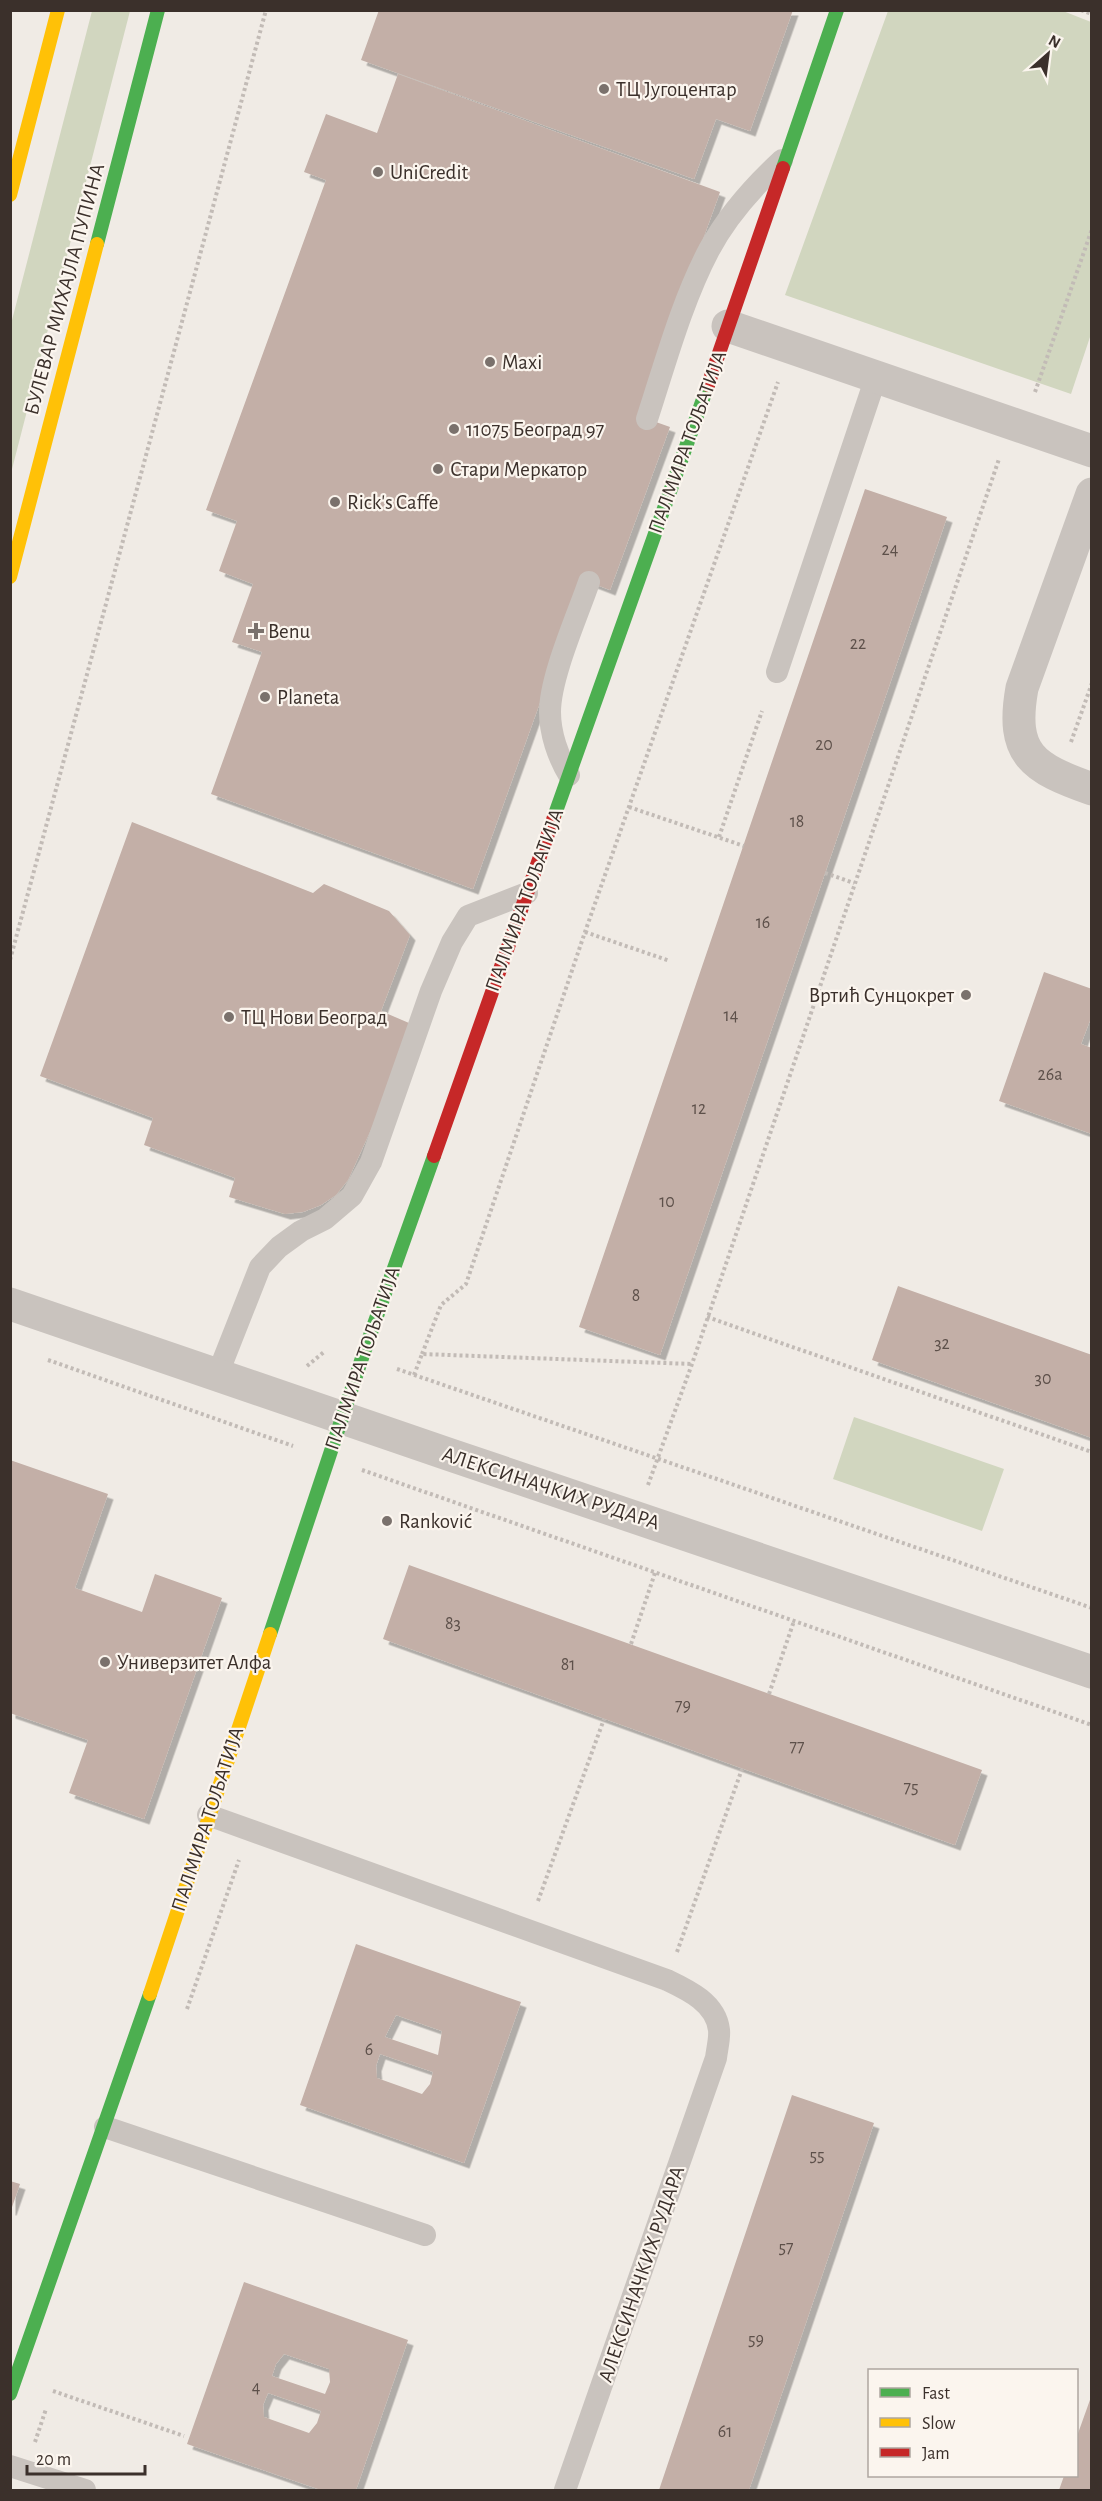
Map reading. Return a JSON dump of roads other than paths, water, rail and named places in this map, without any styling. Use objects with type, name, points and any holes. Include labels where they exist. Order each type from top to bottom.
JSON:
[{"type":"street","points":[[10,195],[58,10]]},
{"type":"street","name":"БУЛЕВАР МИХАЈЛА ПУПИНА","points":[[10,577],[158,10]]},
{"type":"street","name":"ПАЛМИРА ТОЉАТИЈА","points":[[10,2394],[105,2127],[327,1458],[728,326],[837,10]]},
{"type":"street","name":"ПАЛМИРА ТОЉАТИЈА","points":[[728,326],[1092,451]]},
{"type":"street","points":[[1092,494],[1022,688],[1017,715],[1022,741],[1029,757],[1059,777],[1092,789]]},
{"type":"street","name":"АЛЕКСИНАЧКИХ РУДАРА","points":[[10,1304],[341,1419],[1092,1672]]},
{"type":"lane","points":[[647,419],[678,326],[710,249],[738,208],[765,176],[788,154]]},
{"type":"lane","points":[[777,672],[876,377]]},
{"type":"lane","points":[[569,775],[562,763],[551,725],[550,709],[558,674],[589,582]]},
{"type":"lane","points":[[217,1376],[260,1267],[279,1248],[301,1232],[325,1219],[352,1196],[371,1162],[431,991],[452,942],[468,916],[481,909],[527,893]]},
{"type":"lane","name":"АЛЕКСИНАЧКИХ РУДАРА","points":[[208,1815],[667,1980],[699,1997],[712,2012],[719,2029],[716,2058],[565,2490]]},
{"type":"lane","points":[[105,2127],[425,2235]]},
{"type":"lane","points":[[10,2466],[85,2490]]},
{"type":"place","name":"ТЦ Југоцентар","points":[[604,89]]},
{"type":"place","name":"UniCredit","points":[[378,172]]},
{"type":"place","name":"Maxi","points":[[490,362]]},
{"type":"place","name":"11075 Београд 97","points":[[454,429]]},
{"type":"place","name":"Стари Меркатор","points":[[438,469]]},
{"type":"place","name":"Rick's Caffe","points":[[335,502]]},
{"type":"place","name":"Benu","points":[[256,631]]},
{"type":"place","name":"Planeta","points":[[265,697]]},
{"type":"place","name":"Вртић Сунцокрет","points":[[966,995]]},
{"type":"place","name":"ТЦ Нови Београд","points":[[229,1017]]},
{"type":"place","name":"Ranković","points":[[387,1521]]},
{"type":"place","name":"Универзитет Алфа","points":[[105,1662]]}]
